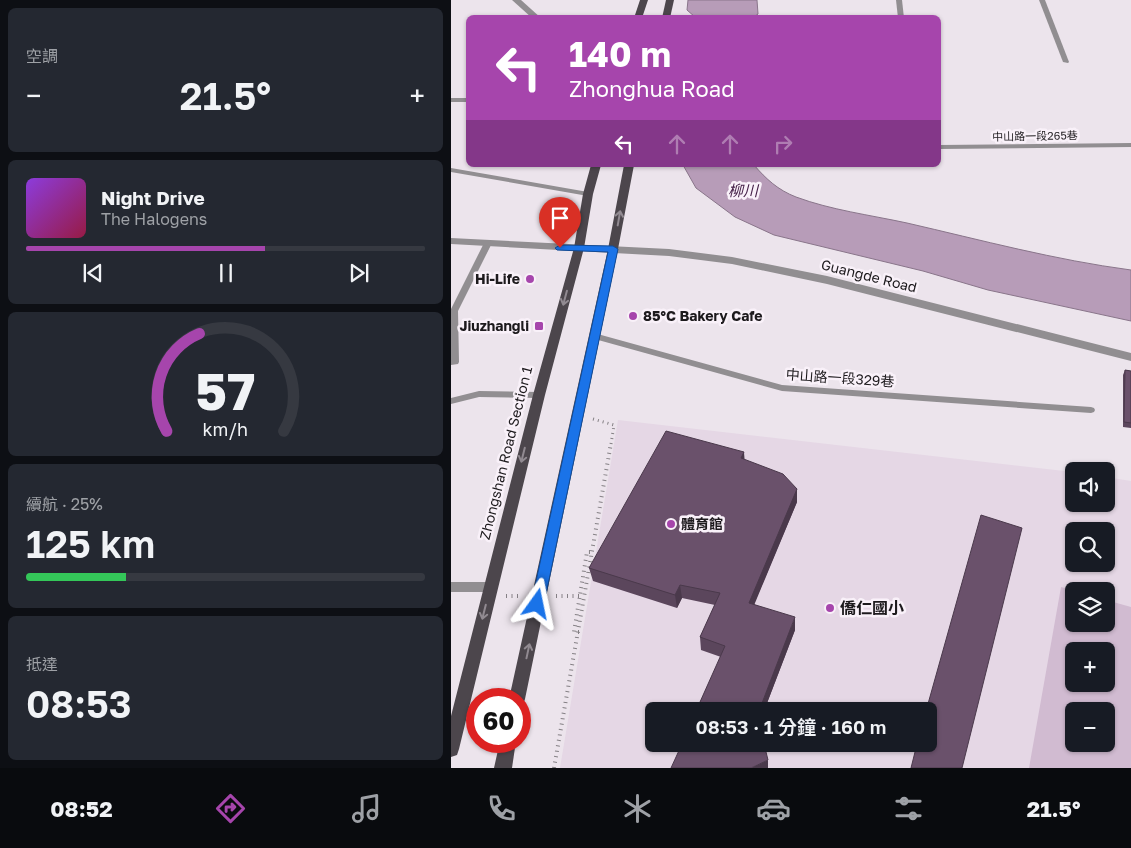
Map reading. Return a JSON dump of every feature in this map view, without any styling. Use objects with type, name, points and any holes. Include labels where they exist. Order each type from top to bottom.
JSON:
[{"type":"main road","points":[[640,15],[644,0]]},
{"type":"main road","points":[[667,15],[670,0]]},
{"type":"main road","name":"Zhongshan Road Section 1","points":[[451,749],[539,395],[579,248],[588,194],[595,167]]},
{"type":"main road","points":[[519,688],[613,249],[629,167]]},
{"type":"main road","points":[[503,768],[506,753]]},
{"type":"street","points":[[517,0],[534,15]]},
{"type":"street","name":"Guangde Road","points":[[451,241],[487,245],[613,249],[700,256],[773,269],[875,292],[1025,332],[1131,357]]},
{"type":"lane","points":[[899,0],[901,15]]},
{"type":"lane","points":[[1042,0],[1066,62]]},
{"type":"lane","points":[[451,100],[466,100]]},
{"type":"lane","name":"中山路一段265巷","points":[[941,147],[1131,145]]},
{"type":"lane","points":[[451,170],[588,194]]},
{"type":"lane","points":[[451,362],[455,362],[455,311],[487,245]]},
{"type":"lane","name":"中山路一段329巷","points":[[594,336],[781,388],[1091,410]]},
{"type":"lane","points":[[451,402],[479,394],[539,395]]},
{"type":"lane","points":[[451,587],[490,587]]},
{"type":"path","points":[[554,768],[593,552],[613,425],[577,415]]},
{"type":"shaded area","name":"僑仁國小","points":[[618,420],[1065,471],[1065,512],[1115,512],[1115,478],[1131,481],[1131,768],[560,768]]},
{"type":"shaded area","points":[[1061,587],[1065,588],[1065,632],[1115,632],[1115,603],[1131,607],[1131,768],[1029,768]]},
{"type":"water","points":[[688,0],[757,0],[758,14],[693,15],[687,10]]},
{"type":"water","name":"柳川","points":[[684,167],[756,167],[784,191],[796,197],[823,205],[1046,255],[1131,270],[1131,321],[988,290],[923,271],[774,235],[735,217],[696,188]]},
{"type":"building","points":[[1125,370],[1131,371],[1131,423],[1124,422]]},
{"type":"building","points":[[666,431],[744,452],[741,458],[783,474],[797,489],[749,603],[795,617],[762,702],[700,702],[725,646],[700,637],[720,593],[680,585],[675,595],[589,568]]},
{"type":"building","points":[[981,515],[1022,528],[962,768],[911,768],[915,752],[937,752],[937,702],[929,702]]},
{"type":"building","points":[[678,752],[766,752],[768,760],[751,768],[671,768]]},
{"type":"place","name":"Hi-Life","points":[[530,279]]},
{"type":"place","name":"85°C Bakery Cafe","points":[[633,316]]},
{"type":"place","name":"Jiuzhangli","points":[[539,326]]},
{"type":"place","name":"體育館","points":[[671,524]]},
{"type":"place","name":"僑仁國小","points":[[830,608]]},
{"type":"route","points":[[537,604],[613,249],[560,248]]}]
